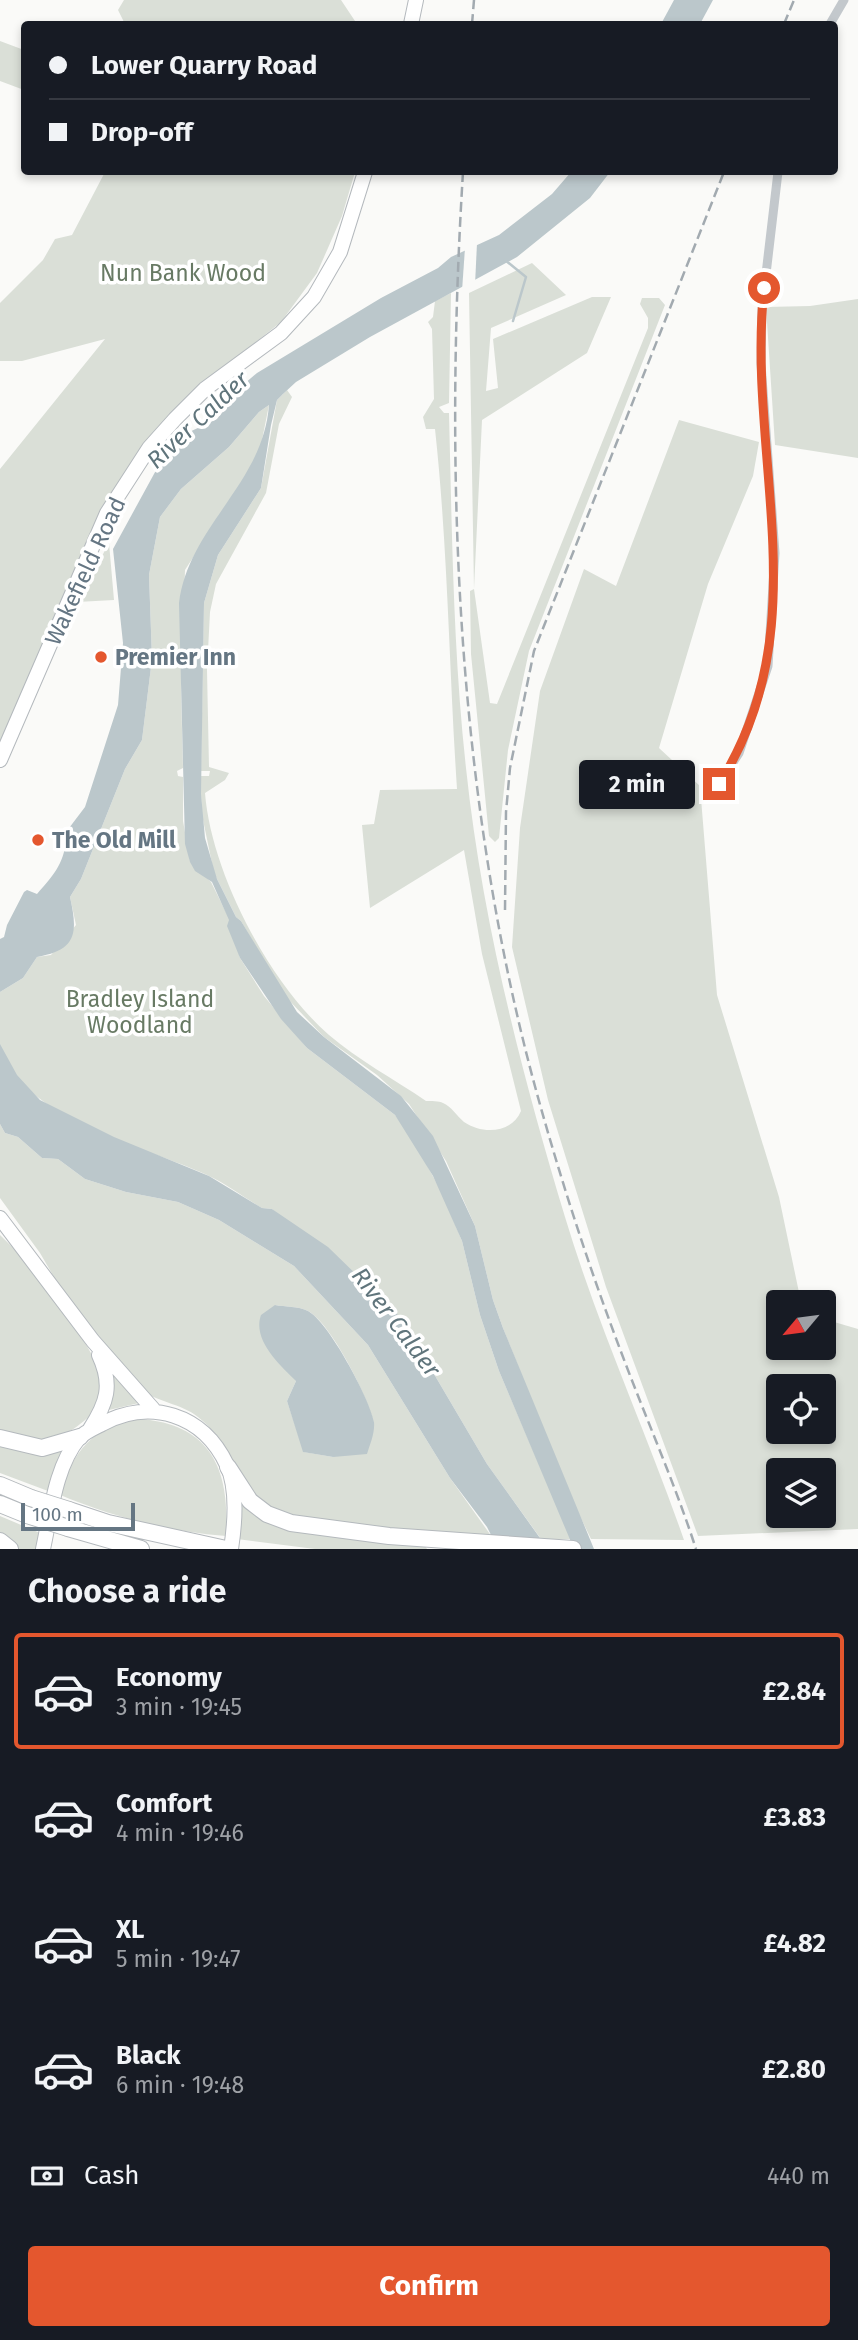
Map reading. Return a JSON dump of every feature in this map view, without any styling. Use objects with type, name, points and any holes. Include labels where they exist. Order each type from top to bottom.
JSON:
[{"type":"highway","points":[[412,21],[416,0]]},
{"type":"highway","name":"Wakefield Road","points":[[0,760],[107,513],[149,448],[183,411],[205,389],[281,333],[314,297],[334,266],[364,175]]},
{"type":"highway","points":[[0,1218],[93,1341],[153,1409]]},
{"type":"highway","points":[[43,1549],[57,1487],[66,1461],[104,1407],[109,1392],[107,1375],[93,1341]]},
{"type":"highway","points":[[0,1438],[42,1448],[84,1434],[121,1413],[153,1409],[193,1424],[216,1447],[250,1501],[267,1514],[291,1523],[446,1541],[573,1549]]},
{"type":"highway","points":[[0,1485],[69,1510],[208,1547],[229,1549],[234,1502],[228,1466]]},
{"type":"highway","points":[[0,1504],[27,1515],[141,1549]]},
{"type":"highway","points":[[0,1541],[10,1549]]},
{"type":"street","points":[[832,21],[844,0]]},
{"type":"street","points":[[719,784],[739,753],[768,666],[775,554],[761,364],[762,308],[778,175]]},
{"type":"green space","points":[[124,0],[341,0],[355,21],[124,21],[118,10]]},
{"type":"green space","points":[[0,41],[21,49],[21,89],[0,81]]},
{"type":"green space","name":"Nun Bank Wood","points":[[103,175],[354,175],[342,216],[317,273],[281,322],[197,389],[132,464],[0,755],[0,469],[105,339],[22,361],[0,361],[0,303],[43,260],[55,239],[72,235]]},
{"type":"green space","points":[[532,263],[566,295],[491,328],[486,391],[498,388],[493,339],[592,297],[611,297],[587,353],[482,420],[474,589],[469,293]]},
{"type":"green space","points":[[451,293],[449,403],[439,407],[444,413],[449,413],[458,679],[466,768],[482,882],[505,995],[533,1107],[565,1217],[592,1299],[684,1540],[591,1539],[566,1487],[503,1328],[493,1300],[475,1226],[446,1161],[409,1104],[377,1075],[324,1037],[284,995],[241,921],[236,917],[214,873],[202,815],[200,776],[209,776],[210,771],[201,771],[204,603],[218,555],[261,488],[277,400],[287,390],[292,397],[279,424],[266,493],[216,584],[210,612],[207,670],[209,767],[229,773],[225,780],[205,793],[218,857],[231,891],[265,956],[285,986],[329,1035],[426,1101],[446,1104],[464,1122],[472,1126],[496,1130],[511,1124],[517,1118],[521,1111],[482,954],[464,850],[370,908],[362,825],[374,824],[380,790],[457,789],[446,564],[435,429],[426,429],[423,417],[434,399],[432,329],[428,322],[433,317],[435,301]]},
{"type":"green space","points":[[642,298],[659,298],[665,305],[529,651],[508,750],[499,838],[495,842],[489,836],[471,654],[470,591],[474,589],[490,703],[497,704],[648,328],[648,318],[640,304]]},
{"type":"green space","points":[[858,299],[858,458],[775,445],[766,307],[810,306]]},
{"type":"green space","name":"Bradley Island Woodland","points":[[269,405],[260,450],[252,466],[185,570],[181,690],[183,768],[177,771],[178,776],[183,777],[183,821],[190,861],[211,882],[230,920],[240,958],[264,996],[307,1048],[395,1115],[409,1132],[442,1193],[462,1241],[480,1315],[499,1371],[571,1539],[541,1539],[487,1464],[401,1318],[272,1209],[262,1208],[207,1175],[120,1141],[58,1111],[32,1092],[12,1070],[0,1045],[0,992],[23,978],[37,957],[51,955],[76,925],[70,897],[81,879],[125,769],[142,740],[152,659],[149,575],[160,517],[181,489],[229,447],[259,412]]},
{"type":"green space","points":[[679,420],[759,442],[753,476],[708,584],[659,748],[700,786],[717,995],[779,1197],[798,1290],[766,1290],[766,1360],[836,1360],[836,1323],[858,1329],[858,1529],[698,1536],[606,1287],[548,1100],[512,947],[520,828],[540,691],[584,569],[616,586]]},
{"type":"green space","points":[[109,543],[114,600],[77,602]]},
{"type":"green space","points":[[0,1124],[5,1133],[18,1137],[42,1158],[58,1159],[85,1179],[126,1192],[178,1202],[219,1220],[294,1266],[368,1345],[450,1478],[492,1537],[334,1525],[276,1510],[258,1499],[208,1426],[191,1412],[137,1387],[58,1284],[40,1253],[0,1198]],"holes":[[[275,1305],[304,1309],[317,1318],[357,1379],[370,1411],[374,1423],[333,1457],[304,1452],[287,1401],[296,1381]]]},
{"type":"green space","points":[[0,1235],[34,1269],[85,1343],[100,1375],[101,1391],[96,1407],[73,1430],[53,1439],[35,1440],[0,1434]]},
{"type":"green space","points":[[113,1373],[139,1403],[109,1410],[114,1391]]},
{"type":"green space","points":[[141,1419],[165,1423],[185,1431],[201,1442],[212,1456],[225,1492],[226,1536],[140,1522],[58,1494],[71,1465],[88,1443],[110,1427]]},
{"type":"green space","points":[[0,1444],[64,1449],[48,1491],[0,1473]]},
{"type":"green space","points":[[239,1495],[246,1505],[425,1546],[427,1549],[315,1549],[237,1539]]},
{"type":"green space","points":[[0,1516],[40,1533],[38,1549],[15,1549],[0,1538]]},
{"type":"water","points":[[674,0],[713,0],[702,21],[663,21]]},
{"type":"water","points":[[568,175],[608,175],[590,198],[517,257],[370,337],[296,382],[277,400],[261,488],[218,555],[204,603],[201,794],[205,838],[217,879],[236,917],[297,1012],[324,1037],[401,1096],[433,1136],[475,1226],[493,1300],[503,1328],[594,1549],[574,1549],[499,1371],[480,1315],[462,1241],[433,1176],[395,1115],[307,1048],[281,1019],[240,958],[227,926],[229,920],[212,882],[195,871],[190,862],[185,844],[179,603],[185,575],[196,550],[254,459],[264,433],[269,405],[259,412],[229,447],[181,489],[160,517],[149,575],[152,659],[142,740],[125,769],[81,879],[70,897],[74,921],[72,938],[60,950],[37,957],[23,978],[0,992],[0,939],[4,937],[7,925],[24,892],[27,890],[37,894],[60,863],[66,840],[63,836],[85,807],[118,705],[123,643],[113,549],[160,463],[185,434],[217,419],[244,384],[257,373],[381,298],[438,268],[451,257],[499,235],[552,194]]},
{"type":"water","name":"River Calder","points":[[0,1044],[17,1075],[40,1100],[114,1137],[209,1176],[262,1208],[272,1209],[328,1247],[401,1318],[487,1464],[540,1538],[544,1549],[498,1549],[487,1527],[450,1478],[368,1345],[294,1266],[219,1220],[178,1202],[126,1192],[85,1179],[58,1159],[42,1158],[18,1137],[5,1133],[0,1124]]},
{"type":"water","points":[[275,1305],[308,1311],[337,1344],[365,1396],[374,1422],[367,1454],[333,1457],[303,1452],[287,1401],[296,1381],[269,1351],[260,1334],[261,1315]]},
{"type":"pier","points":[[477,243],[475,285],[462,291],[465,248]]},
{"type":"waterway","points":[[505,260],[526,277],[513,321]]},
{"type":"railway","points":[[472,21],[474,0]]},
{"type":"railway","points":[[785,21],[794,0]]},
{"type":"railway","points":[[463,175],[455,405],[457,522],[473,757],[489,873],[511,988],[558,1165],[611,1325],[696,1549]]},
{"type":"railway","points":[[505,910],[506,812],[510,768],[534,651],[723,175]]},
{"type":"place","name":"Premier Inn","points":[[101,657]]},
{"type":"place","name":"The Old Mill","points":[[38,840]]},
{"type":"route","points":[[719,784],[739,753],[768,666],[775,554],[761,364],[764,288]]}]
